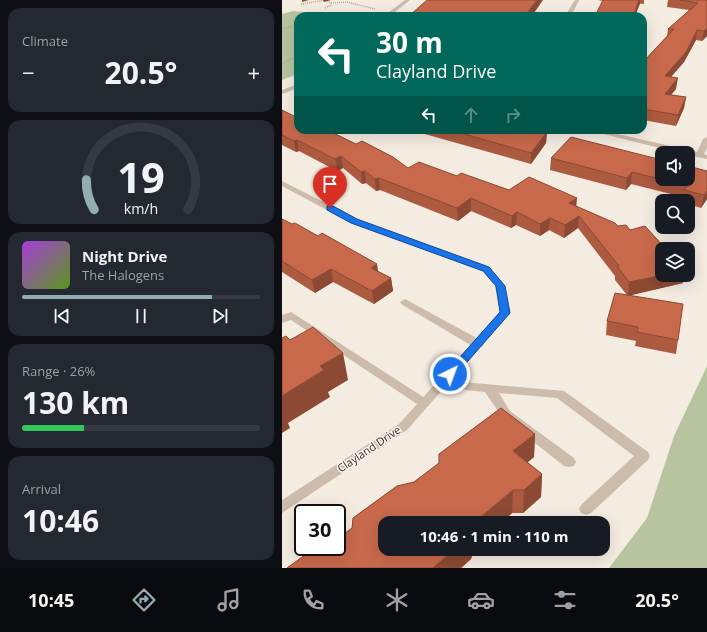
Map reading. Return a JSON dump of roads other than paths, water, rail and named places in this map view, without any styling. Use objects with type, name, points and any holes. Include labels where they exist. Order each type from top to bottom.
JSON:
[{"type":"street","points":[[392,12],[408,0]]},
{"type":"street","points":[[570,12],[577,0]]},
{"type":"street","points":[[282,92],[294,88]]},
{"type":"street","points":[[608,134],[703,156],[707,139]]},
{"type":"street","name":"Clayland Drive","points":[[282,183],[354,221],[486,269],[500,286],[505,313],[403,427],[282,507]]},
{"type":"street","points":[[405,302],[478,344]]},
{"type":"street","points":[[282,320],[290,315],[424,403]]},
{"type":"street","points":[[441,384],[560,394],[643,456],[586,509]]},
{"type":"street","points":[[489,388],[506,414],[569,462]]}]
